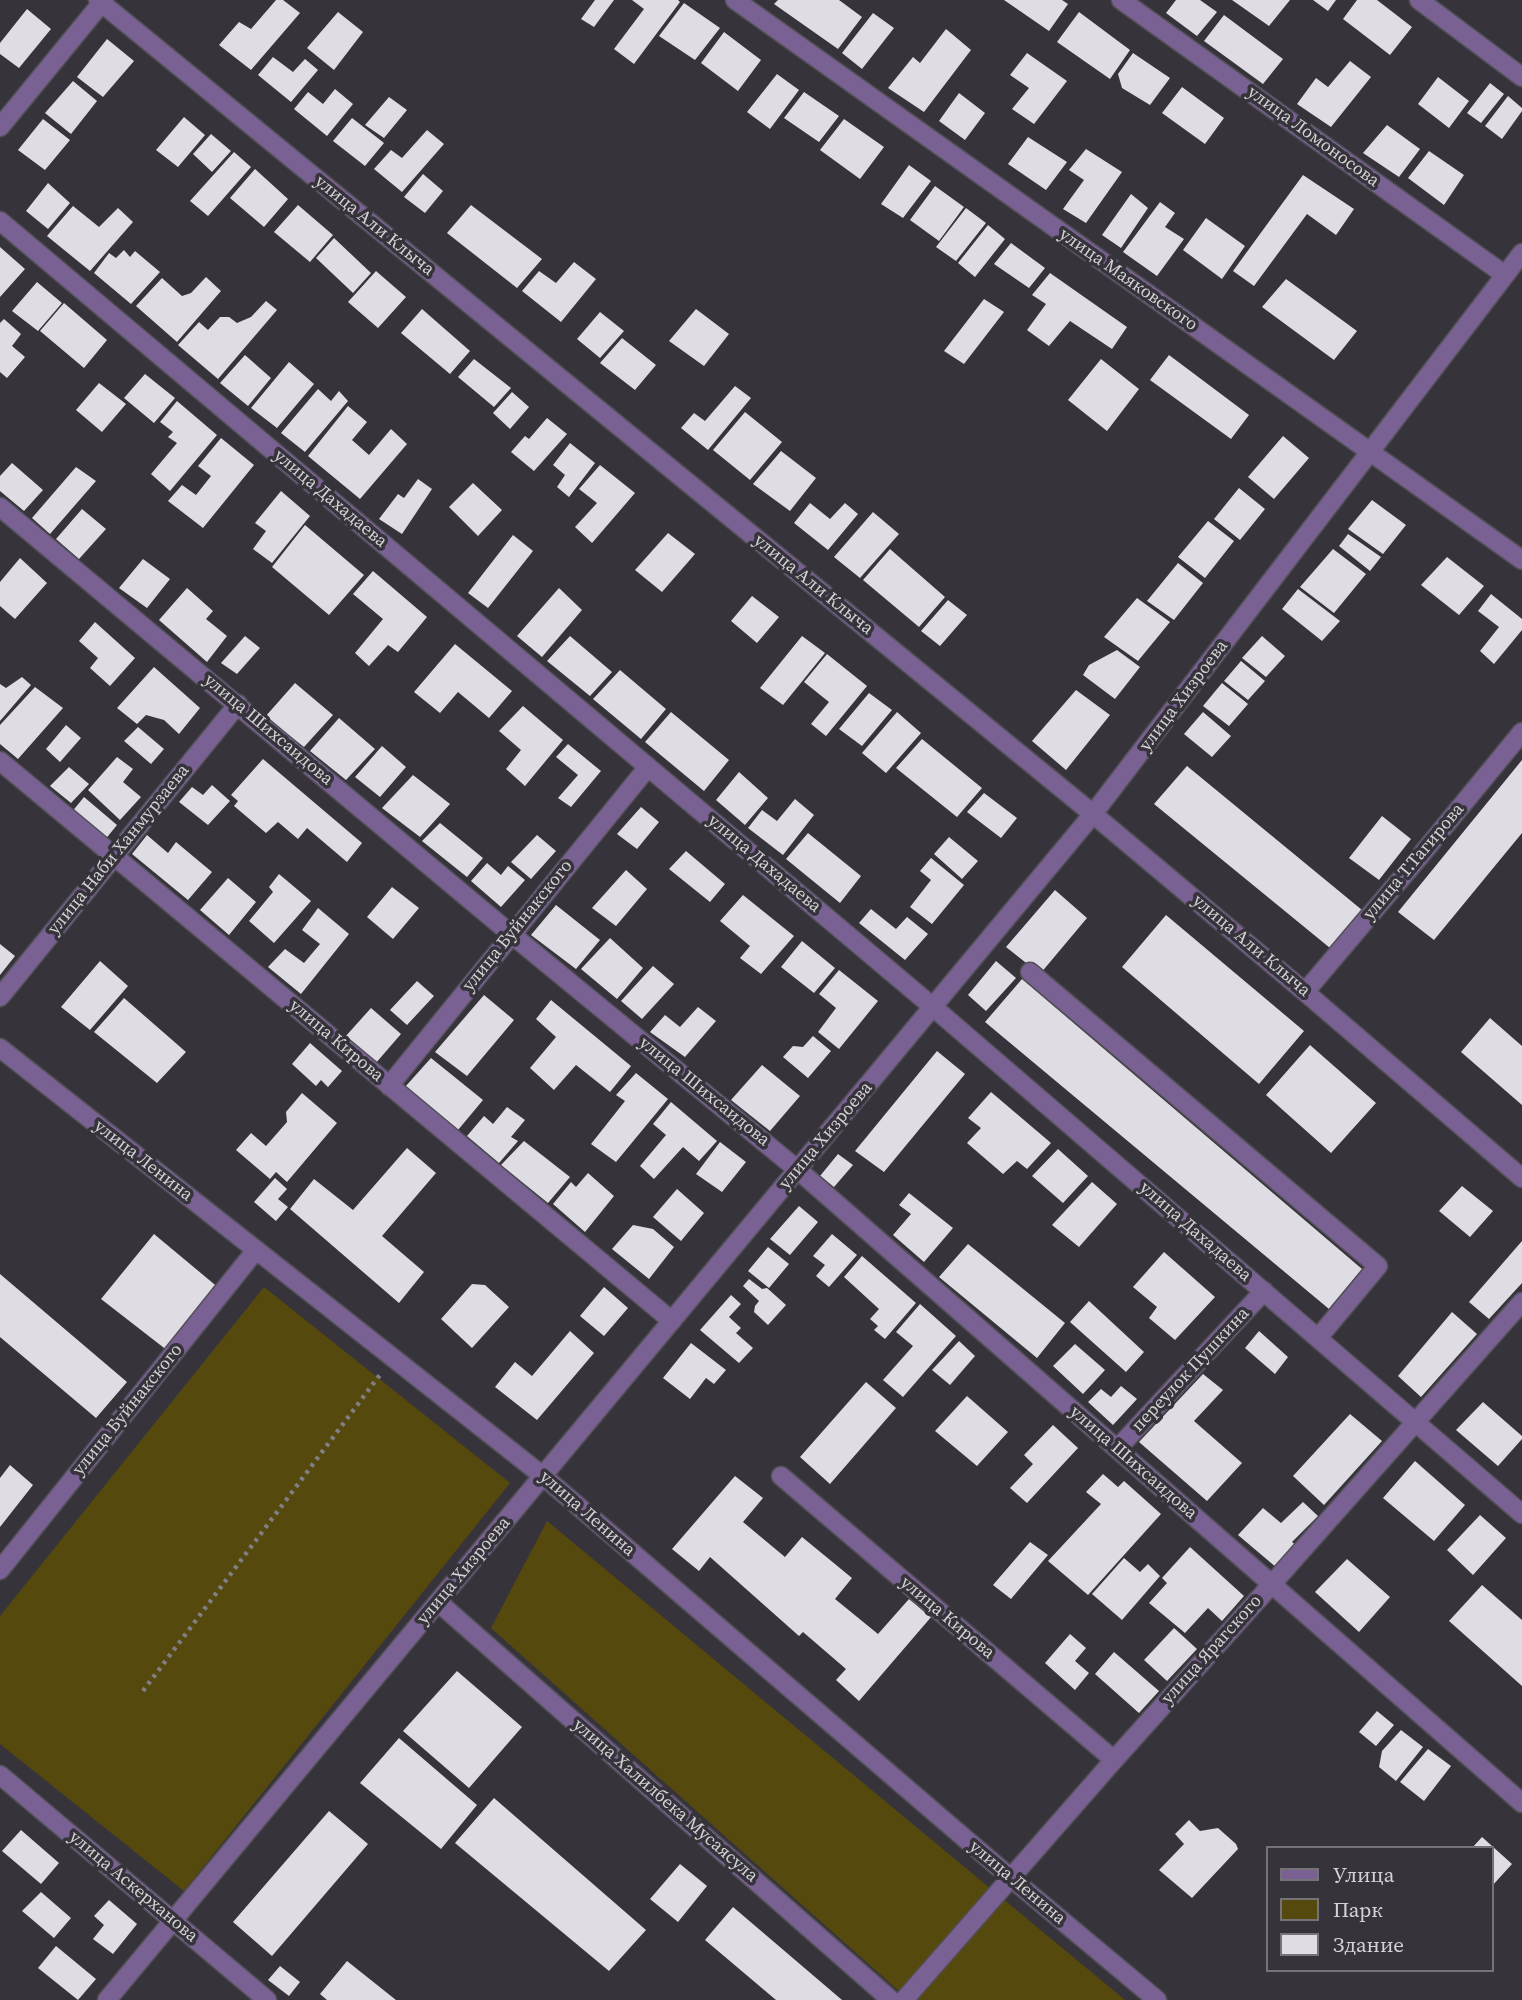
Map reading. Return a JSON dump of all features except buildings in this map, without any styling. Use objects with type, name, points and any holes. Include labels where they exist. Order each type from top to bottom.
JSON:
[{"type":"street","name":"улица Маяковского","points":[[735,0],[1522,560]]},
{"type":"street","name":"улица Ломоносова","points":[[1121,0],[1505,275]]},
{"type":"street","points":[[1419,0],[1522,77]]},
{"type":"street","points":[[0,127],[102,1]]},
{"type":"street","name":"улица Али Клыча","points":[[102,1],[1093,814],[1522,1178]]},
{"type":"street","name":"улица Дахадаева","points":[[0,221],[933,1007],[1522,1514]]},
{"type":"street","name":"улица Хизроева","points":[[107,2000],[1093,814],[1522,253]]},
{"type":"street","name":"улица Шихсаидова","points":[[0,507],[798,1170],[1522,1803]]},
{"type":"street","name":"улица Наби Ханмурзаева","points":[[0,997],[238,704]]},
{"type":"street","name":"улица Т.Тагирова","points":[[1305,992],[1522,732]]},
{"type":"street","name":"улица Кирова","points":[[0,761],[672,1321]]},
{"type":"street","name":"улица Буйнакского","points":[[389,1086],[648,766]]},
{"type":"street","points":[[1030,972],[1378,1266],[1318,1338]]},
{"type":"street","name":"улица Ленина","points":[[0,1048],[543,1476],[1157,2000]]},
{"type":"street","name":"улица Буйнакского","points":[[0,1570],[256,1250]]},
{"type":"street","name":"переулок Пушкина","points":[[1117,1449],[1264,1291]]},
{"type":"street","name":"улица Ярагского","points":[[904,2000],[1522,1302]]},
{"type":"street","name":"улица Кирова","points":[[781,1476],[1114,1760]]},
{"type":"street","name":"улица Халилбека Мусаясула","points":[[438,1602],[891,2000]]},
{"type":"street","name":"улица Аскерханова","points":[[0,1775],[267,2000]]},
{"type":"path","points":[[143,1691],[393,1358]]},
{"type":"green space","points":[[264,1287],[510,1483],[184,1891],[0,1744],[0,1616]]},
{"type":"green space","points":[[547,1521],[1125,2000],[909,2000],[491,1628]]}]
